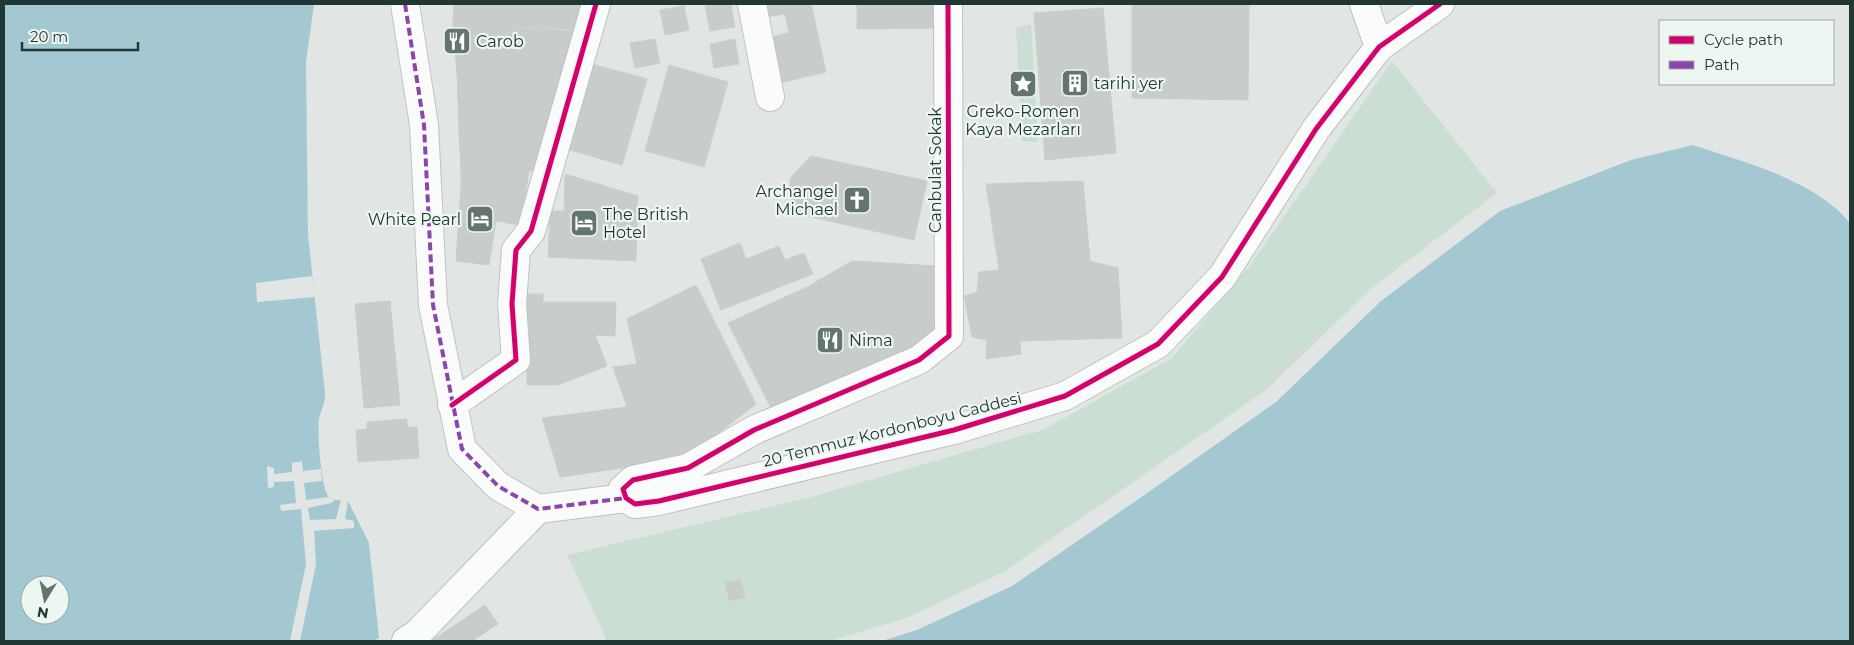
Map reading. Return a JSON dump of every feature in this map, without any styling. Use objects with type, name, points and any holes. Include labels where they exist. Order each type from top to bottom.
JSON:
[{"type":"street","points":[[405,4],[424,125],[433,305],[462,449],[498,486],[538,509],[417,634],[406,641]]},
{"type":"street","points":[[452,405],[516,360],[512,304],[516,250],[531,231],[596,4]]},
{"type":"street","points":[[752,4],[770,97]]},
{"type":"street","name":"Canbulat Sokak","points":[[626,498],[624,489],[633,480],[688,468],[754,430],[919,360],[949,336],[948,4]]},
{"type":"street","points":[[1364,4],[1379,47]]},
{"type":"street","name":"20 Temmuz Kordonboyu Caddesi","points":[[538,509],[626,498],[635,504],[659,501],[954,430],[1065,396],[1158,344],[1222,278],[1316,129],[1379,47],[1440,4]]},
{"type":"green space","points":[[1031,24],[1038,142],[1022,141],[1016,28]]},
{"type":"green space","points":[[1392,61],[1497,193],[1373,287],[1266,390],[1005,571],[909,617],[830,641],[606,641],[567,555],[811,497],[1045,429],[1172,358],[1251,264]]},
{"type":"water","points":[[4,4],[314,4],[306,62],[308,235],[325,393],[319,419],[320,460],[326,492],[331,498],[348,501],[369,543],[379,638],[373,641],[4,641]]},
{"type":"water","points":[[1693,145],[1778,174],[1818,195],[1850,223],[1850,641],[882,641],[917,630],[1012,586],[1143,496],[1276,402],[1381,301],[1500,211],[1631,160]]},
{"type":"pier","points":[[312,276],[315,297],[257,302],[256,283]]},
{"type":"pier","points":[[302,461],[303,471],[321,469],[322,481],[304,483],[306,500],[329,497],[335,500],[331,503],[308,508],[310,520],[336,519],[341,500],[345,499],[348,501],[345,519],[354,521],[354,528],[314,531],[316,564],[300,641],[290,641],[306,564],[301,509],[281,511],[280,505],[296,503],[294,481],[274,482],[274,487],[268,488],[267,466],[274,468],[274,474],[292,472],[292,463]]},
{"type":"building","points":[[454,4],[581,4],[586,30],[453,23]]},
{"type":"building","points":[[731,4],[735,27],[710,31],[705,6]]},
{"type":"building","points":[[756,4],[811,4],[816,26],[789,33],[785,14],[759,18]]},
{"type":"building","points":[[857,4],[938,4],[939,28],[857,29]]},
{"type":"building","points":[[1132,4],[1249,4],[1248,100],[1132,98]]},
{"type":"building","points":[[684,6],[689,30],[665,35],[660,10]]},
{"type":"building","name":"tarihi yer","points":[[1103,8],[1116,153],[1045,160],[1034,13]]},
{"type":"building","points":[[453,23],[576,31],[565,80],[457,73]]},
{"type":"building","points":[[816,26],[826,72],[775,84],[764,39]]},
{"type":"building","points":[[655,39],[660,63],[635,68],[630,43]]},
{"type":"building","points":[[735,39],[739,64],[714,68],[710,44]]},
{"type":"building","points":[[588,63],[647,79],[622,165],[563,148]]},
{"type":"building","points":[[669,65],[728,82],[704,167],[645,151]]},
{"type":"building","points":[[457,73],[565,80],[552,127],[459,133]]},
{"type":"building","points":[[552,127],[541,171],[461,170],[459,133]]},
{"type":"building","name":"Archangel Michael","points":[[811,156],[927,181],[914,240],[798,214],[788,194],[791,177]]},
{"type":"building","points":[[461,170],[529,171],[525,197],[461,188]]},
{"type":"building","points":[[565,174],[638,196],[636,261],[548,257],[550,211],[564,211]]},
{"type":"building","points":[[1083,181],[1090,261],[1118,268],[1122,338],[1020,341],[1021,354],[986,359],[987,340],[972,337],[964,296],[977,292],[979,272],[999,270],[986,184]]},
{"type":"building","points":[[461,188],[525,197],[520,225],[496,221],[489,265],[456,261]]},
{"type":"building","points":[[740,243],[746,259],[779,246],[785,260],[804,253],[813,274],[721,310],[701,259]]},
{"type":"building","name":"Nima","points":[[852,261],[937,266],[937,330],[912,350],[771,408],[728,323],[807,287]]},
{"type":"building","points":[[696,285],[756,404],[685,459],[637,364],[627,319]]},
{"type":"building","points":[[527,294],[543,294],[543,302],[616,302],[615,336],[595,335],[607,366],[558,385],[527,385]]},
{"type":"building","points":[[390,301],[400,405],[364,408],[355,304]]},
{"type":"building","points":[[637,364],[685,459],[560,477],[542,418],[627,407],[613,367]]},
{"type":"building","points":[[407,419],[407,427],[417,427],[419,458],[358,462],[356,430],[367,429],[367,422]]},
{"type":"building","points":[[740,579],[745,597],[730,601],[725,583]]},
{"type":"building","points":[[485,605],[498,624],[472,641],[431,641]]},
{"type":"marked path","points":[[405,4],[424,125],[433,305],[462,449],[498,486],[538,509],[626,498]]},
{"type":"cycle path","points":[[452,405],[516,360],[512,304],[516,250],[531,231],[596,4]]},
{"type":"cycle path","points":[[948,4],[949,336],[919,360],[754,430],[688,468],[633,480],[623,489],[626,498],[635,504],[659,501],[954,430],[1065,396],[1158,344],[1222,277],[1316,129],[1379,47],[1440,4]]},
{"type":"place","name":"Carob","points":[[457,41]]},
{"type":"place","name":"tarihi yer","points":[[1075,83]]},
{"type":"place","name":"Greko-Romen Kaya Mezarları","points":[[1023,84]]},
{"type":"place","name":"Archangel Michael","points":[[857,200]]},
{"type":"place","name":"White Pearl","points":[[480,219]]},
{"type":"place","name":"The British Hotel","points":[[584,223]]},
{"type":"place","name":"Nima","points":[[830,340]]}]
